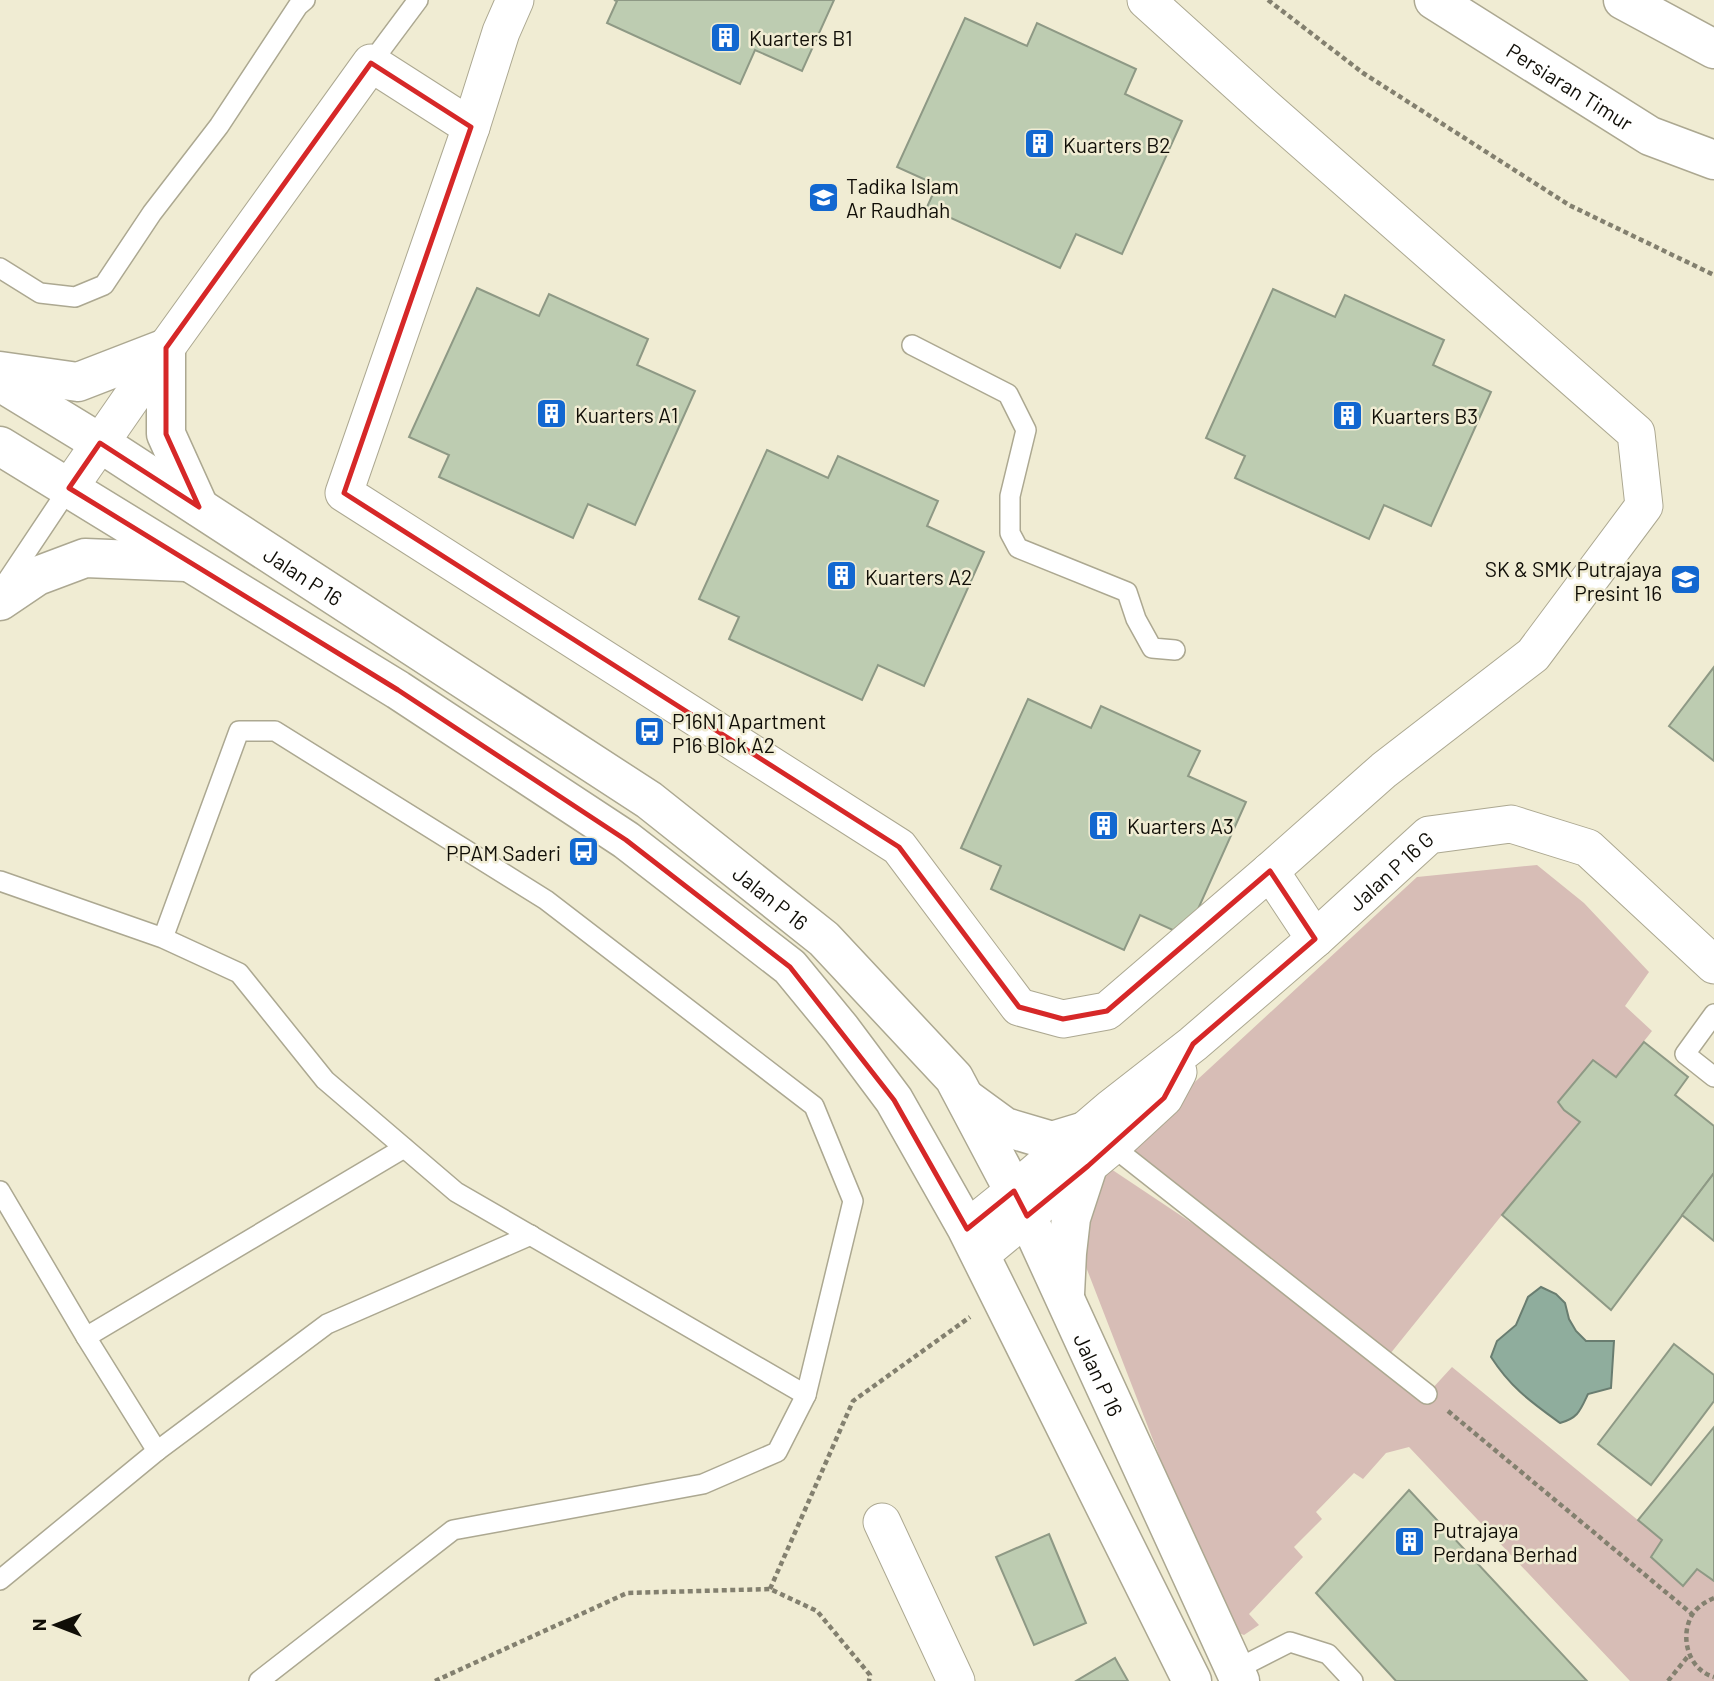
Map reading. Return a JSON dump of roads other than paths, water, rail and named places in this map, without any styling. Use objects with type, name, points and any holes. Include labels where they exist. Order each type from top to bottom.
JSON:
[{"type":"street","points":[[515,0],[344,493],[899,846],[1019,1007],[1063,1019],[1107,1011],[1384,770],[1533,655],[1644,506],[1636,433],[1146,0]]},
{"type":"street","name":"Persiaran Timur","points":[[1434,0],[1650,136],[1714,160]]},
{"type":"street","points":[[1623,0],[1714,50]]},
{"type":"street","points":[[69,488],[371,63],[471,127]]},
{"type":"street","points":[[0,372],[78,382],[166,348]]},
{"type":"street","points":[[166,348],[166,434],[199,507]]},
{"type":"street","name":"Jalan P 16","points":[[0,382],[100,443],[649,800],[824,939],[954,1078],[1021,1204],[1238,1675]]},
{"type":"street","name":"Jalan P 16","points":[[0,446],[398,690],[626,840],[790,967],[894,1100],[974,1242],[1192,1681]]},
{"type":"street","points":[[0,601],[37,576],[85,558],[188,562]]},
{"type":"street","name":"Jalan P 16 G","points":[[974,1242],[1095,1148],[1111,1108],[1194,1044],[1429,835],[1510,824],[1588,848],[1714,965]]},
{"type":"street","points":[[1270,871],[1315,939]]},
{"type":"street","points":[[964,1097],[1005,1127],[1052,1141],[1095,1148],[1071,1217],[1065,1300]]},
{"type":"street","points":[[882,1522],[956,1681]]},
{"type":"lane","points":[[0,268],[40,293],[75,297],[104,285],[152,213],[219,126],[298,6],[305,0]]},
{"type":"lane","points":[[371,63],[418,0]]},
{"type":"lane","points":[[912,345],[1008,394],[1026,430],[1010,496],[1010,533],[1018,548],[1127,592],[1136,619],[1152,648],[1175,650]]},
{"type":"lane","points":[[0,591],[69,488]]},
{"type":"lane","points":[[163,937],[239,732],[275,732],[547,900],[814,1106],[853,1201],[806,1395],[777,1452],[703,1484],[453,1530],[259,1681]]},
{"type":"lane","points":[[0,881],[163,937],[239,973],[325,1080],[456,1192],[806,1395]]},
{"type":"lane","points":[[1714,1014],[1685,1054],[1714,1077]]},
{"type":"lane","points":[[86,1337],[404,1148]]},
{"type":"lane","points":[[1095,1148],[1427,1394]]},
{"type":"lane","points":[[0,1191],[157,1451]]},
{"type":"lane","points":[[0,1580],[157,1451],[327,1324],[531,1235]]},
{"type":"lane","points":[[1238,1675],[1290,1642],[1328,1654],[1353,1681]]},
{"type":"place","name":"Kuarters B1","points":[[726,37]]},
{"type":"place","name":"Kuarters B2","points":[[1040,144]]},
{"type":"place","name":"Tadika Islam Ar Raudhah","points":[[823,197]]},
{"type":"place","name":"Kuarters A1","points":[[552,414]]},
{"type":"place","name":"Kuarters B3","points":[[1348,415]]},
{"type":"place","name":"Kuarters A2","points":[[842,576]]},
{"type":"place","name":"SK & SMK Putrajaya Presint 16","points":[[1685,580]]},
{"type":"place","name":"P16N1 Apartment P16 Blok A2","points":[[649,732]]},
{"type":"place","name":"Kuarters A3","points":[[1104,825]]},
{"type":"place","name":"PPAM Saderi","points":[[584,852]]},
{"type":"place","name":"Putrajaya Perdana Berhad","points":[[1410,1541]]}]
